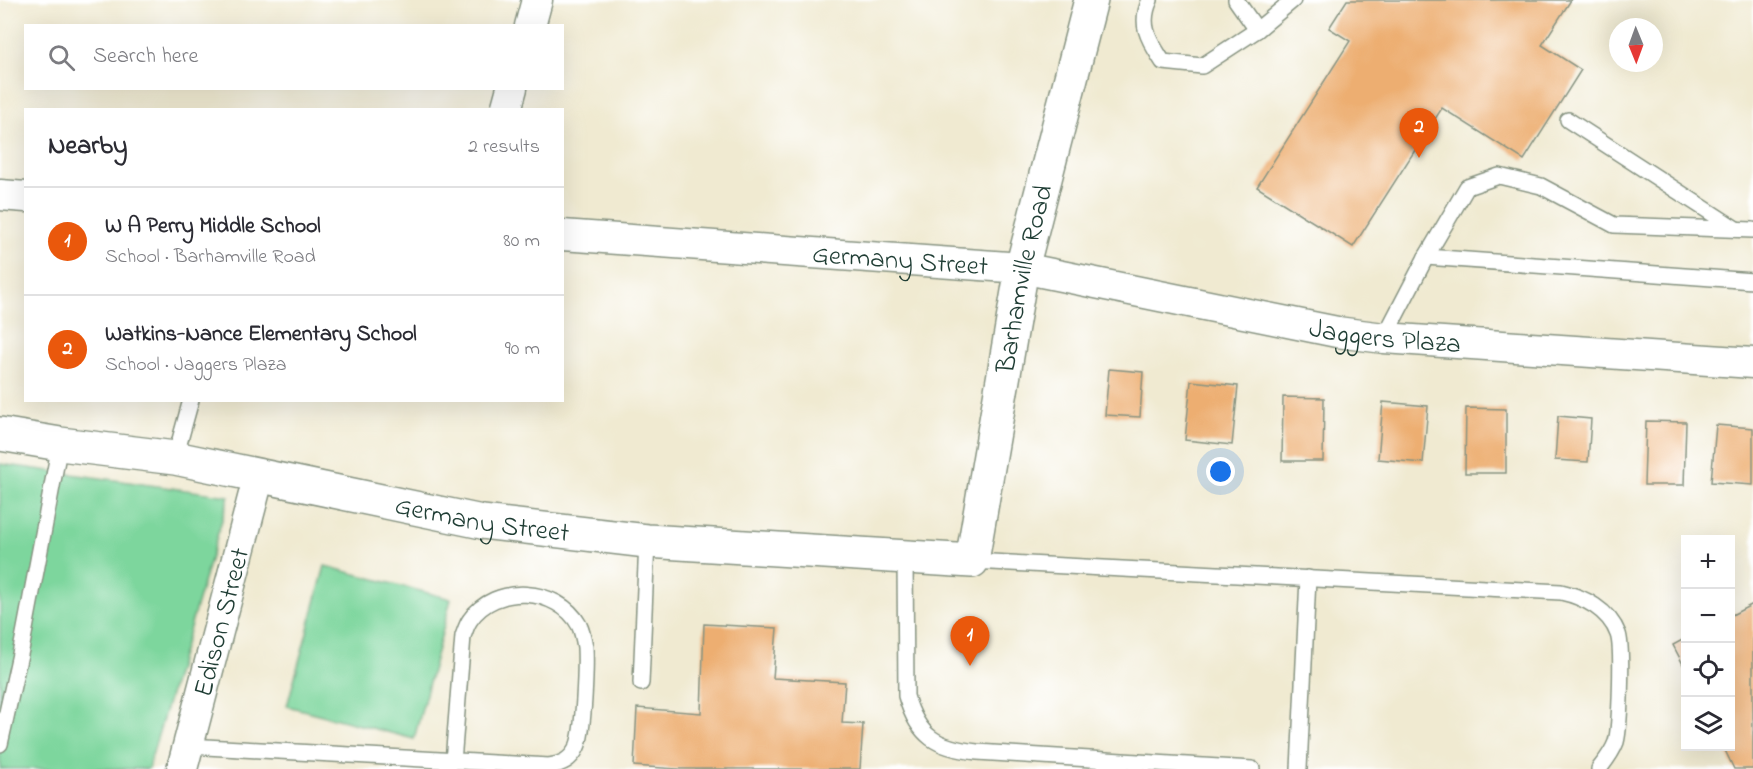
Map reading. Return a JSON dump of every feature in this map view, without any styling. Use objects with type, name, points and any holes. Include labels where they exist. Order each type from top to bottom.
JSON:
[{"type":"street","points":[[531,24],[537,0]]},
{"type":"street","name":"Barhamville Road","points":[[972,561],[1022,268],[1091,0]]},
{"type":"street","points":[[507,108],[511,90]]},
{"type":"street","points":[[0,195],[24,197]]},
{"type":"street","name":"Germany Street","points":[[564,235],[1022,268]]},
{"type":"street","name":"Jaggers Plaza","points":[[1022,268],[1337,332],[1384,338],[1753,363]]},
{"type":"street","name":"Germany Street","points":[[0,434],[175,458],[482,522],[647,541],[972,561]]},
{"type":"street","name":"Edison Street","points":[[185,758],[259,475]]},
{"type":"lane","points":[[1150,0],[1146,9],[1146,36],[1163,63],[1202,66],[1257,30],[1293,0]]},
{"type":"lane","points":[[1236,0],[1257,30]]},
{"type":"lane","points":[[1568,120],[1736,229]]},
{"type":"lane","points":[[1384,338],[1426,257],[1467,187],[1499,176],[1541,186],[1614,225],[1753,230]]},
{"type":"lane","points":[[1426,257],[1753,281]]},
{"type":"lane","points":[[175,458],[189,402]]},
{"type":"lane","points":[[0,744],[22,645],[60,444]]},
{"type":"lane","points":[[641,683],[647,541]]},
{"type":"lane","points":[[905,558],[906,696],[911,716],[926,734],[937,742],[952,749],[977,752],[1252,769]]},
{"type":"lane","points":[[972,561],[1561,592],[1579,596],[1593,604],[1610,620],[1619,635],[1622,653],[1617,739],[1611,755],[1599,769]]},
{"type":"lane","points":[[1299,769],[1308,578]]},
{"type":"lane","points":[[185,758],[453,762],[549,766],[563,764],[571,757],[581,736],[585,645],[579,625],[564,609],[548,598],[526,593],[502,596],[482,607],[470,620],[463,636],[453,762]]},
{"type":"green space","points":[[0,464],[229,496],[148,769],[0,769]]},
{"type":"green space","points":[[325,566],[451,599],[414,739],[287,706]]},
{"type":"building","points":[[1347,0],[1571,0],[1542,45],[1581,70],[1524,160],[1442,108],[1353,247],[1257,187],[1350,41],[1329,28]]},
{"type":"building","points":[[1109,369],[1143,372],[1140,417],[1105,415]]},
{"type":"building","points":[[1191,381],[1238,386],[1232,445],[1185,440]]},
{"type":"building","points":[[1283,397],[1324,398],[1323,461],[1282,461]]},
{"type":"building","points":[[1383,402],[1428,406],[1423,463],[1378,459]]},
{"type":"building","points":[[1466,408],[1506,409],[1506,473],[1465,473]]},
{"type":"building","points":[[1558,416],[1591,419],[1588,462],[1555,460]]},
{"type":"building","points":[[1646,421],[1686,422],[1684,485],[1644,485]]},
{"type":"building","points":[[1716,425],[1753,428],[1753,485],[1711,482]]},
{"type":"building","points":[[1753,604],[1753,769],[1734,769],[1725,751],[1735,751],[1735,613]]},
{"type":"building","points":[[704,624],[777,628],[773,678],[845,682],[842,723],[863,724],[860,769],[677,769],[634,766],[637,708],[701,713]]},
{"type":"building","points":[[1681,641],[1681,660],[1673,645]]},
{"type":"place","name":"Watkins-Nance Elementary School","points":[[1419,158]]},
{"type":"place","name":"W A Perry Middle School","points":[[970,666]]}]
